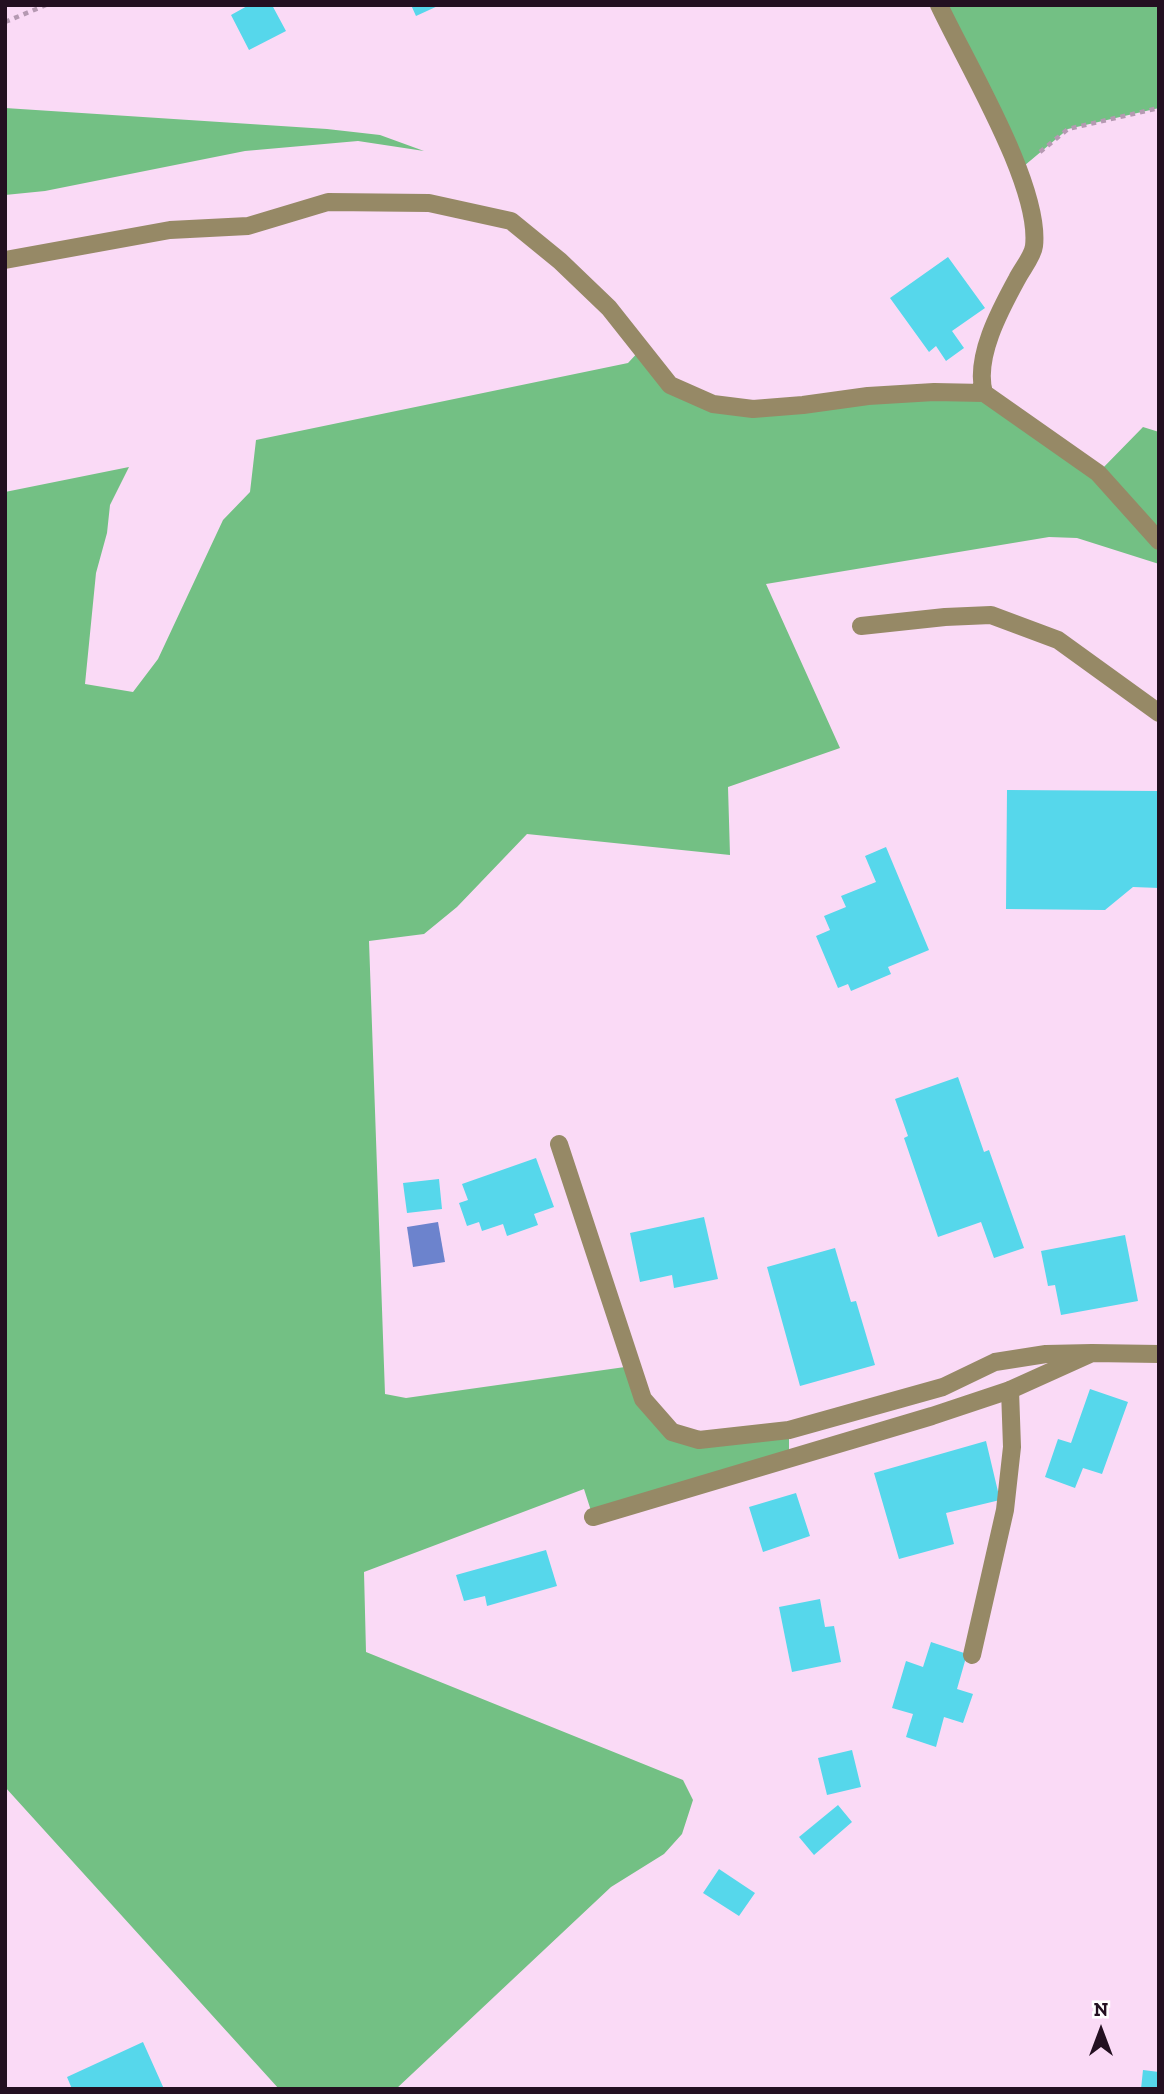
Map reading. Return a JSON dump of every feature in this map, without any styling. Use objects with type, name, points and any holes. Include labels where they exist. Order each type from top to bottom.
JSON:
[{"type":"street","points":[[939,5],[1018,171],[1032,208],[1034,247],[1002,307],[982,364],[981,382],[984,393]]},
{"type":"street","points":[[5,260],[170,230],[248,226],[328,202],[429,203],[511,221],[560,261],[608,307],[670,385],[713,404],[753,409],[868,396],[934,392],[984,393],[1098,473],[1159,541]]},
{"type":"street","points":[[861,626],[991,615],[1058,640],[1159,713]]},
{"type":"street","points":[[559,1144],[643,1399],[671,1432],[699,1440],[789,1430],[943,1387],[995,1362],[1046,1354],[1159,1354]]},
{"type":"street","points":[[593,1517],[932,1416],[1010,1390],[1092,1353]]},
{"type":"street","points":[[972,1655],[1005,1510],[1012,1447],[1010,1390]]},
{"type":"path","points":[[5,22],[46,5]]},
{"type":"path","points":[[1018,171],[1068,129],[1159,108]]},
{"type":"green space","points":[[939,5],[1159,5],[1159,108],[1068,129],[1018,171]]},
{"type":"green space","points":[[5,108],[327,129],[380,135],[424,151],[358,141],[245,151],[45,191],[5,195]]},
{"type":"green space","points":[[641,349],[670,385],[713,404],[984,393],[1098,473],[1143,427],[1159,432],[1159,564],[1077,538],[1049,537],[766,584],[840,748],[728,787],[730,855],[527,834],[457,907],[424,934],[369,941],[385,1394],[406,1398],[632,1366],[672,1432],[789,1430],[789,1458],[593,1517],[584,1489],[364,1572],[366,1652],[683,1780],[693,1800],[682,1834],[664,1854],[611,1887],[396,2089],[279,2089],[5,1787],[5,492],[129,467],[110,505],[107,533],[96,573],[85,684],[133,692],[158,659],[223,520],[250,492],[256,440],[628,363]]},
{"type":"water","points":[[438,1222],[445,1262],[413,1267],[407,1227]]},
{"type":"building","points":[[249,5],[272,5],[286,31],[249,50],[231,15]]},
{"type":"building","points":[[411,5],[440,5],[416,16]]},
{"type":"building","points":[[948,257],[985,308],[952,331],[964,348],[946,361],[936,346],[929,352],[890,298]]},
{"type":"building","points":[[1007,790],[1159,791],[1159,888],[1133,887],[1105,910],[1006,909]]},
{"type":"building","points":[[886,847],[929,950],[888,967],[891,974],[851,991],[848,984],[838,988],[816,936],[830,930],[824,916],[846,907],[841,896],[876,882],[865,856]]},
{"type":"building","points":[[958,1077],[984,1152],[989,1150],[1024,1248],[994,1258],[981,1222],[938,1237],[904,1138],[908,1136],[895,1099]]},
{"type":"building","points":[[536,1158],[554,1207],[534,1214],[538,1225],[507,1236],[503,1224],[482,1231],[479,1222],[467,1226],[459,1203],[468,1200],[462,1184]]},
{"type":"building","points":[[439,1179],[442,1209],[407,1213],[403,1183]]},
{"type":"building","points":[[704,1217],[718,1279],[674,1288],[672,1275],[640,1282],[630,1233]]},
{"type":"building","points":[[1125,1235],[1138,1301],[1061,1315],[1055,1285],[1048,1286],[1041,1251]]},
{"type":"building","points":[[835,1248],[851,1302],[856,1301],[875,1365],[800,1386],[767,1267]]},
{"type":"building","points":[[1090,1389],[1128,1402],[1102,1474],[1083,1468],[1075,1488],[1045,1477],[1058,1439],[1071,1443]]},
{"type":"building","points":[[986,1441],[1000,1500],[946,1513],[954,1544],[899,1559],[874,1473]]},
{"type":"building","points":[[796,1493],[810,1536],[763,1552],[749,1507]]},
{"type":"building","points":[[546,1550],[557,1586],[487,1606],[485,1596],[464,1601],[456,1575]]},
{"type":"building","points":[[820,1599],[825,1627],[834,1626],[841,1662],[792,1672],[779,1607]]},
{"type":"building","points":[[931,1642],[967,1654],[957,1689],[973,1694],[963,1723],[944,1717],[936,1747],[906,1737],[913,1714],[892,1708],[906,1661],[923,1667]]},
{"type":"building","points":[[852,1750],[861,1787],[827,1795],[818,1758]]},
{"type":"building","points":[[838,1805],[852,1822],[814,1855],[799,1837]]},
{"type":"building","points":[[719,1869],[755,1893],[739,1916],[703,1893]]},
{"type":"building","points":[[143,2042],[164,2089],[72,2089],[67,2077]]},
{"type":"building","points":[[1143,2070],[1159,2072],[1159,2089],[1141,2089]]}]
